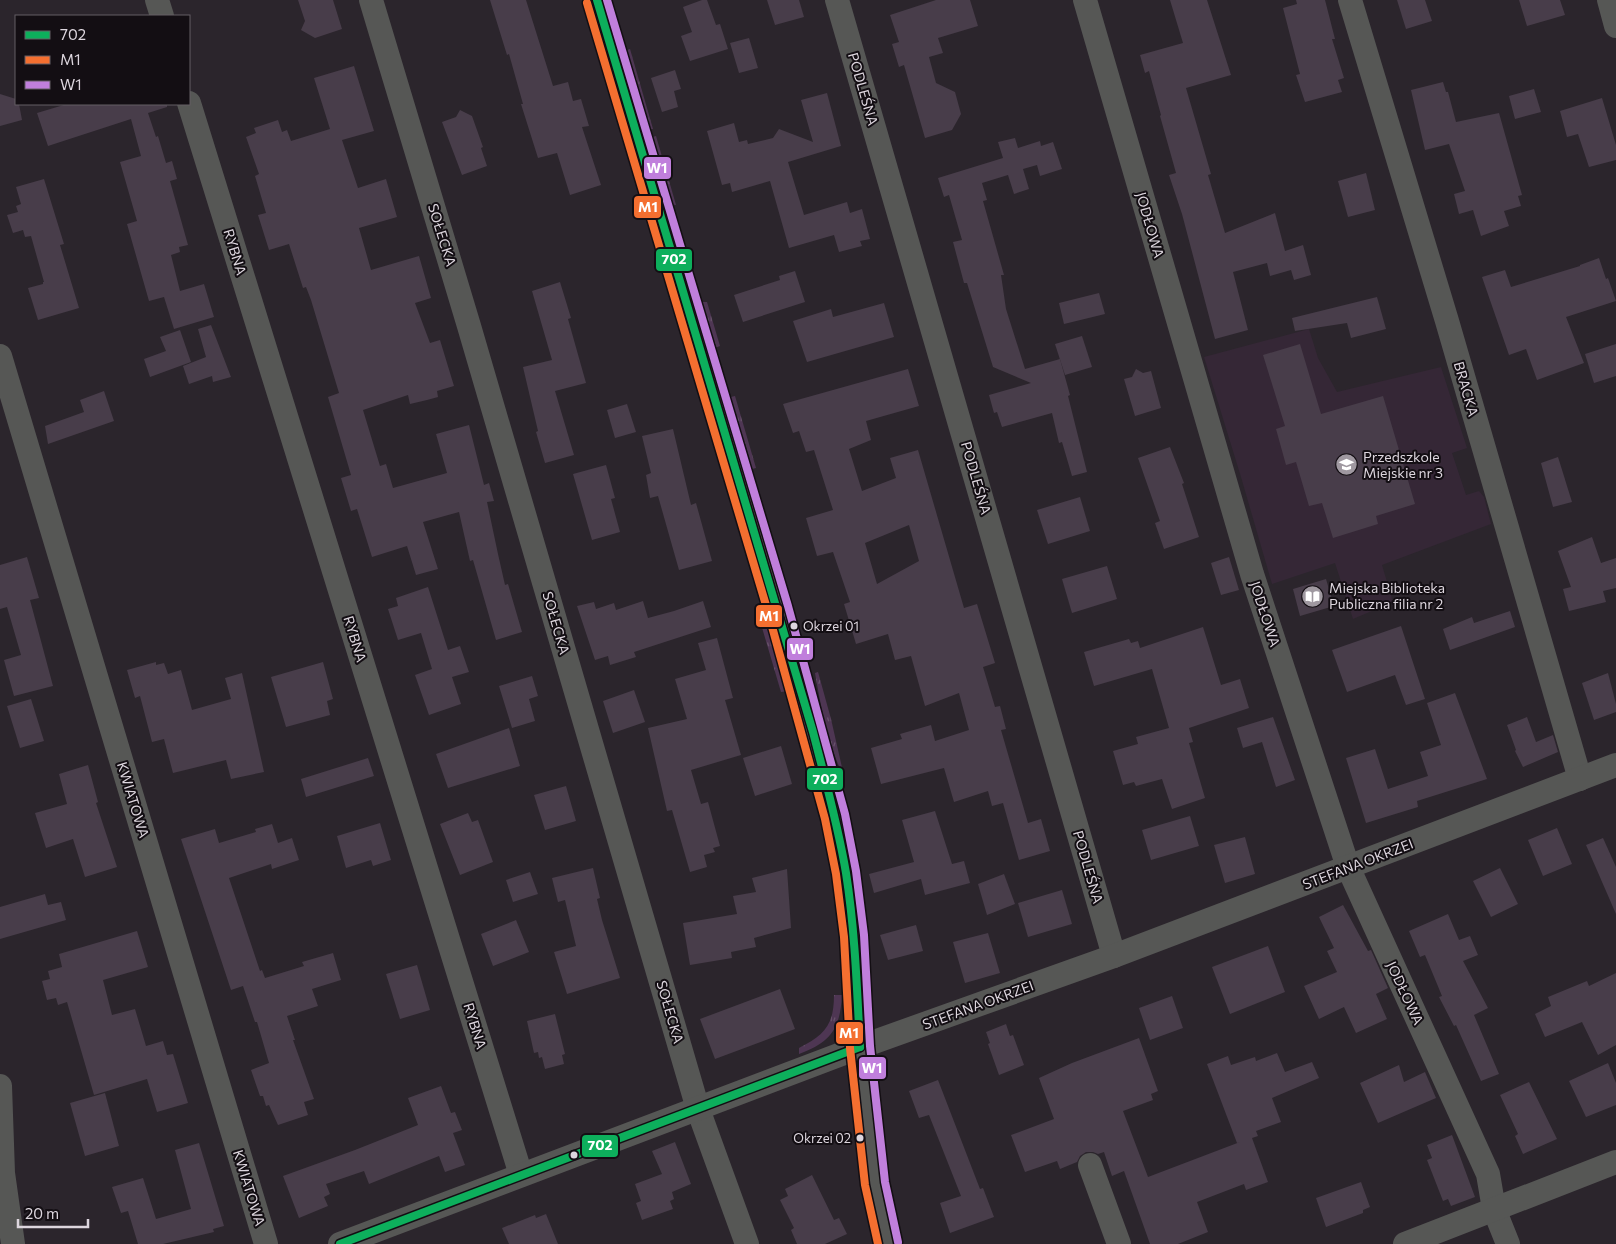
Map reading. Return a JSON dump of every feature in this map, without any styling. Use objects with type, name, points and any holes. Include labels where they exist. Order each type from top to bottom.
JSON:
[{"type":"street","points":[[157,0],[162,15]]},
{"type":"street","name":"SOŁECKA","points":[[371,0],[469,326],[698,1108],[748,1244]]},
{"type":"street","points":[[597,0],[813,732],[835,818],[846,872],[854,936],[860,1047],[875,1184],[888,1244]]},
{"type":"street","name":"PODLEŚNA","points":[[837,0],[1114,956]]},
{"type":"street","name":"JODŁOWA","points":[[1085,0],[1252,574],[1348,867],[1488,1174],[1494,1209],[1508,1244]]},
{"type":"street","name":"BRACKA","points":[[1350,0],[1447,321],[1580,779]]},
{"type":"street","points":[[1608,0],[1616,26]]},
{"type":"street","name":"RYBNA","points":[[190,105],[521,1175]]},
{"type":"street","name":"KWIATOWA","points":[[0,356],[266,1244]]},
{"type":"street","name":"STEFANA OKRZEI","points":[[340,1244],[860,1047],[1114,956],[1616,765]]},
{"type":"street","points":[[0,1086],[3,1173],[13,1244]]},
{"type":"street","points":[[1405,1244],[1616,1162]]},
{"type":"street","points":[[1090,1165],[1119,1244]]},
{"type":"shaded area","name":"Przedszkole Miejskie nr 3","points":[[1309,329],[1318,358],[1337,392],[1441,367],[1467,448],[1452,453],[1466,495],[1479,491],[1484,497],[1491,524],[1382,565],[1393,602],[1353,619],[1335,563],[1272,584],[1204,357]]},
{"type":"green space","points":[[630,49],[653,129],[647,130],[625,54]]},
{"type":"green space","points":[[656,136],[676,205],[669,204],[649,138]]},
{"type":"green space","points":[[707,302],[720,346],[712,349],[699,303]]},
{"type":"green space","points":[[735,396],[756,468],[752,469],[745,443],[741,444],[727,398]]},
{"type":"green space","points":[[761,624],[769,626],[788,691],[781,692]]},
{"type":"green space","points":[[818,672],[843,772],[836,759],[825,723],[815,673]]},
{"type":"green space","points":[[834,995],[842,995],[839,1017],[832,1033],[819,1044],[799,1054],[799,1048],[821,1034],[830,1022],[834,1006]]},
{"type":"building","points":[[298,0],[333,0],[342,29],[315,38],[301,30],[305,21]]},
{"type":"building","points":[[490,0],[526,0],[553,86],[568,82],[573,101],[581,99],[589,126],[582,127],[601,185],[570,195],[557,153],[538,158],[521,104],[523,104],[509,54],[507,55]]},
{"type":"building","points":[[707,0],[716,25],[720,24],[728,49],[690,61],[681,36],[692,32],[683,7]]},
{"type":"building","points":[[767,0],[799,0],[804,17],[775,25]]},
{"type":"building","points":[[936,0],[970,0],[978,26],[938,38],[943,53],[929,57],[936,83],[955,92],[961,114],[952,130],[925,138],[904,65],[899,67],[892,44],[899,42],[890,15]]},
{"type":"building","points":[[1170,0],[1207,0],[1231,75],[1186,88],[1211,174],[1208,175],[1225,233],[1275,213],[1285,251],[1303,245],[1311,275],[1294,280],[1291,270],[1270,276],[1267,263],[1233,272],[1248,330],[1215,339],[1182,214],[1169,175],[1176,173],[1161,115],[1149,71],[1145,73],[1140,55],[1183,43]]},
{"type":"building","points":[[1296,0],[1325,0],[1335,39],[1332,39],[1344,78],[1338,80],[1342,92],[1305,102],[1296,75],[1300,74],[1283,8],[1297,4]]},
{"type":"building","points":[[1397,0],[1425,0],[1432,21],[1406,29]]},
{"type":"building","points":[[1519,0],[1560,0],[1565,15],[1527,26]]},
{"type":"building","points":[[749,38],[758,68],[739,73],[730,43]]},
{"type":"building","points":[[354,66],[374,131],[342,140],[358,188],[386,179],[397,217],[359,228],[371,270],[419,256],[431,298],[415,303],[430,343],[440,340],[454,386],[437,391],[438,397],[427,400],[410,404],[408,395],[363,410],[380,466],[386,464],[393,488],[447,473],[436,434],[469,425],[484,485],[489,483],[494,501],[487,502],[498,554],[505,585],[508,584],[522,632],[496,640],[473,560],[470,561],[459,512],[423,522],[438,569],[416,575],[407,546],[372,557],[357,509],[351,511],[341,478],[351,475],[328,397],[339,393],[311,300],[306,287],[303,288],[289,244],[269,250],[258,215],[266,213],[255,176],[259,174],[246,137],[256,133],[254,128],[278,120],[282,132],[287,130],[291,141],[330,129],[314,78]]},
{"type":"building","points":[[675,70],[681,89],[674,91],[678,107],[662,112],[651,78]]},
{"type":"building","points":[[1443,82],[1446,92],[1448,92],[1456,122],[1499,113],[1522,195],[1518,196],[1521,206],[1504,211],[1509,226],[1481,236],[1473,210],[1459,214],[1454,194],[1465,191],[1449,144],[1425,150],[1411,90]]},
{"type":"building","points":[[1534,89],[1541,112],[1515,119],[1509,96]]},
{"type":"building","points":[[827,93],[841,146],[788,162],[804,215],[847,202],[850,213],[862,209],[870,239],[860,241],[862,246],[839,252],[834,235],[789,248],[770,181],[732,192],[730,183],[722,185],[707,131],[734,123],[739,142],[747,140],[748,144],[773,138],[779,129],[813,142],[801,100]]},
{"type":"building","points":[[0,94],[15,99],[15,105],[19,105],[22,120],[0,126]]},
{"type":"building","points":[[1602,98],[1616,145],[1616,160],[1589,167],[1578,134],[1567,137],[1560,111]]},
{"type":"building","points":[[64,105],[167,105],[167,107],[148,113],[156,137],[158,136],[166,163],[172,161],[177,179],[170,181],[188,245],[179,247],[180,252],[171,255],[180,291],[204,284],[214,317],[174,329],[164,297],[149,301],[127,224],[137,221],[120,162],[141,156],[131,119],[48,146],[37,113]]},
{"type":"building","points":[[460,110],[472,116],[483,147],[481,148],[487,166],[462,175],[442,122],[456,117]]},
{"type":"building","points":[[1015,138],[1018,148],[1040,141],[1041,146],[1053,142],[1062,169],[1040,176],[1037,165],[1023,169],[1029,189],[1014,194],[1008,175],[982,183],[987,200],[983,201],[1004,275],[1001,275],[1006,309],[1025,369],[1060,359],[1087,472],[1072,476],[1062,442],[1059,443],[1052,413],[1002,427],[997,412],[994,413],[989,395],[1031,383],[993,367],[967,283],[964,283],[953,242],[962,240],[949,195],[944,197],[938,178],[1003,158],[998,142]]},
{"type":"building","points":[[1366,173],[1375,210],[1348,217],[1338,181]]},
{"type":"building","points":[[44,179],[64,244],[60,245],[79,308],[38,320],[28,288],[43,284],[44,282],[31,236],[25,237],[23,230],[13,233],[7,215],[18,212],[16,206],[21,204],[16,187]]},
{"type":"building","points":[[1599,258],[1616,301],[1566,317],[1584,363],[1537,380],[1526,349],[1509,355],[1482,277],[1505,270],[1511,287],[1580,266]]},
{"type":"building","points":[[795,271],[805,302],[743,322],[734,295],[780,280],[779,276]]},
{"type":"building","points":[[560,282],[571,318],[568,319],[586,383],[555,391],[574,455],[545,463],[536,432],[538,431],[523,367],[552,360],[532,291]]},
{"type":"building","points":[[1099,293],[1105,314],[1064,324],[1059,303]]},
{"type":"building","points":[[1377,297],[1386,329],[1351,338],[1347,323],[1295,331],[1292,318]]},
{"type":"building","points":[[884,303],[894,337],[807,362],[793,321],[831,309],[833,317]]},
{"type":"building","points":[[211,325],[231,377],[213,382],[212,376],[189,384],[183,366],[206,357],[198,329]]},
{"type":"building","points":[[180,330],[191,362],[150,377],[144,359],[166,351],[160,337]]},
{"type":"building","points":[[1082,336],[1092,367],[1065,375],[1055,344]]},
{"type":"building","points":[[1300,344],[1321,414],[1383,396],[1415,504],[1376,516],[1378,524],[1333,538],[1322,503],[1309,506],[1296,462],[1286,465],[1276,429],[1285,426],[1263,355]]},
{"type":"building","points":[[1616,344],[1616,376],[1594,383],[1585,354]]},
{"type":"building","points":[[908,369],[919,406],[866,421],[871,440],[849,449],[862,491],[896,478],[890,458],[918,450],[964,608],[977,604],[995,663],[983,667],[995,707],[1000,706],[1006,729],[1001,730],[1028,823],[1041,819],[1050,851],[1019,860],[1003,803],[992,806],[988,791],[954,802],[944,768],[881,784],[871,748],[902,739],[900,734],[931,725],[935,741],[969,730],[959,693],[925,706],[911,656],[895,660],[888,634],[856,644],[844,604],[850,602],[833,552],[817,556],[806,518],[833,510],[814,450],[806,452],[799,431],[793,433],[783,404]],"holes":[[[909,525],[919,561],[877,584],[865,543]]]},
{"type":"building","points":[[1136,369],[1143,373],[1151,371],[1161,408],[1135,416],[1124,379],[1132,377]]},
{"type":"building","points":[[104,391],[114,421],[48,444],[45,426],[84,412],[80,400]]},
{"type":"building","points":[[627,404],[636,432],[615,438],[607,410]]},
{"type":"building","points":[[673,429],[691,505],[696,503],[712,561],[679,570],[658,496],[650,498],[646,475],[651,473],[642,436]]},
{"type":"building","points":[[1170,447],[1184,483],[1182,484],[1199,537],[1164,549],[1155,523],[1160,521],[1138,458]]},
{"type":"building","points":[[1558,457],[1572,502],[1553,507],[1541,463]]},
{"type":"building","points":[[606,465],[615,498],[611,499],[620,532],[592,540],[573,474]]},
{"type":"building","points":[[1080,497],[1090,531],[1048,544],[1037,510]]},
{"type":"building","points":[[1592,537],[1601,563],[1616,558],[1616,588],[1603,591],[1606,602],[1569,611],[1563,589],[1571,587],[1558,551]]},
{"type":"building","points":[[27,557],[39,598],[30,600],[53,686],[14,696],[4,660],[21,655],[7,607],[0,609],[0,565]]},
{"type":"building","points":[[1229,557],[1239,590],[1221,595],[1211,563]]},
{"type":"building","points":[[1107,566],[1117,599],[1072,613],[1062,579]]},
{"type":"building","name":"Miejska Biblioteka Publiczna filia nr 2","points":[[1326,579],[1334,606],[1300,616],[1293,589]]},
{"type":"building","points":[[428,587],[448,650],[460,646],[469,672],[452,677],[461,704],[429,715],[415,675],[432,669],[421,633],[398,640],[388,609],[398,606],[396,598]]},
{"type":"building","points":[[643,601],[648,618],[703,601],[711,627],[634,652],[636,657],[610,665],[608,656],[595,660],[577,606],[594,602],[596,609],[614,603],[616,610]]},
{"type":"building","points":[[1510,611],[1515,627],[1450,650],[1443,629],[1472,617],[1474,623]]},
{"type":"building","points":[[1401,626],[1425,699],[1406,705],[1395,675],[1347,692],[1332,650]]},
{"type":"building","points":[[1203,627],[1221,685],[1240,679],[1249,708],[1189,728],[1193,742],[1189,743],[1205,798],[1172,809],[1162,779],[1136,786],[1134,782],[1123,785],[1113,751],[1138,744],[1136,737],[1169,728],[1152,669],[1094,686],[1084,652],[1129,639],[1131,643],[1138,641],[1140,648]]},
{"type":"building","points":[[717,638],[733,698],[725,700],[741,755],[691,770],[701,804],[708,802],[720,846],[713,848],[715,852],[704,855],[707,867],[690,872],[672,810],[667,811],[648,728],[687,719],[675,679],[706,670],[698,643]]},
{"type":"building","points":[[156,662],[156,665],[164,663],[168,674],[181,670],[192,710],[231,699],[225,678],[242,673],[264,772],[231,779],[226,760],[173,773],[164,739],[152,742],[140,696],[135,698],[127,670]]},
{"type":"building","points":[[323,662],[333,699],[327,701],[330,715],[286,727],[271,677]]},
{"type":"building","points":[[1608,673],[1616,704],[1616,712],[1594,720],[1582,683]]},
{"type":"building","points":[[532,676],[538,696],[529,699],[535,721],[512,728],[499,686]]},
{"type":"building","points":[[634,690],[645,722],[613,733],[603,701]]},
{"type":"building","points":[[1455,693],[1487,779],[1417,801],[1418,807],[1366,823],[1346,758],[1375,749],[1388,789],[1428,776],[1420,752],[1441,745],[1427,703]]},
{"type":"building","points":[[31,699],[44,741],[20,748],[7,706]]},
{"type":"building","points":[[1273,717],[1295,780],[1276,787],[1262,742],[1243,748],[1237,728]]},
{"type":"building","points":[[1527,717],[1536,742],[1553,735],[1558,752],[1523,767],[1515,751],[1507,725]]},
{"type":"building","points":[[509,728],[520,766],[448,788],[436,754]]},
{"type":"building","points":[[781,746],[792,784],[755,796],[743,758]]},
{"type":"building","points":[[368,758],[374,776],[306,797],[301,779]]},
{"type":"building","points":[[88,765],[98,802],[96,803],[117,867],[85,877],[73,839],[46,848],[35,813],[67,804],[59,774]]},
{"type":"building","points":[[566,786],[576,821],[545,830],[534,795]]},
{"type":"building","points":[[935,811],[952,864],[964,861],[970,883],[925,895],[921,879],[874,893],[869,874],[914,862],[902,820]]},
{"type":"building","points":[[468,813],[472,822],[478,820],[493,862],[460,875],[440,824]]},
{"type":"building","points":[[1190,816],[1199,846],[1151,860],[1142,830]]},
{"type":"building","points":[[380,823],[391,860],[373,866],[371,860],[346,868],[337,836]]},
{"type":"building","points":[[272,824],[278,843],[292,838],[299,860],[272,869],[271,864],[229,878],[260,971],[262,970],[265,978],[304,966],[302,962],[333,953],[341,980],[312,989],[318,1006],[287,1016],[295,1040],[293,1040],[314,1099],[304,1102],[308,1115],[278,1125],[269,1105],[266,1106],[263,1096],[260,1096],[251,1070],[269,1063],[257,1022],[255,1022],[243,986],[231,990],[181,839],[215,829],[219,843],[256,832],[255,829]]},
{"type":"building","points":[[1557,828],[1572,864],[1543,876],[1528,840]]},
{"type":"building","points":[[1245,837],[1255,874],[1225,883],[1214,845]]},
{"type":"building","points":[[1603,838],[1616,867],[1616,914],[1586,845]]},
{"type":"building","points":[[593,868],[600,898],[597,899],[602,920],[620,978],[567,994],[554,952],[576,946],[565,900],[558,902],[552,878]]},
{"type":"building","points":[[1500,868],[1518,904],[1491,917],[1473,881]]},
{"type":"building","points":[[787,869],[791,928],[754,938],[756,947],[731,952],[732,958],[690,965],[683,923],[737,914],[733,896],[756,892],[752,878]]},
{"type":"building","points":[[530,872],[538,894],[513,902],[506,880]]},
{"type":"building","points":[[1004,874],[1015,904],[987,915],[978,884]]},
{"type":"building","points":[[1062,890],[1072,924],[1028,937],[1018,903]]},
{"type":"building","points":[[45,894],[48,905],[61,902],[66,920],[0,939],[0,907]]},
{"type":"building","points":[[1343,905],[1368,951],[1371,950],[1388,988],[1376,994],[1387,1019],[1356,1033],[1344,1007],[1319,1019],[1304,986],[1337,972],[1327,951],[1334,948],[1319,917]]},
{"type":"building","points":[[1448,914],[1459,940],[1470,936],[1478,955],[1463,961],[1488,1008],[1474,1015],[1499,1074],[1481,1081],[1456,1025],[1454,1026],[1439,997],[1442,996],[1425,955],[1420,957],[1409,931]]},
{"type":"building","points":[[516,920],[529,952],[493,966],[481,934]]},
{"type":"building","points":[[916,925],[923,951],[888,960],[880,935]]},
{"type":"building","points":[[137,931],[148,967],[103,980],[112,1015],[135,1009],[146,1046],[163,1041],[167,1055],[173,1054],[188,1103],[157,1112],[147,1079],[94,1095],[67,1002],[58,1005],[56,998],[47,1000],[42,981],[50,979],[48,971],[62,967],[59,954]]},
{"type":"building","points":[[988,933],[1000,973],[965,983],[953,942]]},
{"type":"building","points":[[1268,946],[1285,992],[1230,1014],[1212,967]]},
{"type":"building","points":[[417,965],[430,1010],[400,1019],[386,974]]},
{"type":"building","points":[[1616,973],[1616,1045],[1598,1055],[1582,1022],[1545,1037],[1535,1014],[1551,1006],[1548,997],[1587,981],[1589,986]]},
{"type":"building","points":[[780,989],[795,1029],[715,1059],[700,1019]]},
{"type":"building","points":[[1172,996],[1183,1028],[1150,1040],[1139,1008]]},
{"type":"building","points":[[555,1014],[565,1054],[562,1055],[564,1064],[545,1069],[542,1057],[539,1058],[538,1052],[534,1053],[527,1021]]},
{"type":"building","points":[[1006,1024],[1010,1036],[1013,1035],[1024,1065],[999,1075],[988,1044],[990,1043],[986,1032]]},
{"type":"building","points":[[1139,1038],[1158,1091],[1151,1094],[1153,1100],[1123,1111],[1148,1177],[1240,1142],[1237,1143],[1207,1064],[1228,1056],[1231,1065],[1255,1057],[1256,1061],[1277,1053],[1285,1072],[1312,1062],[1319,1078],[1272,1098],[1281,1122],[1256,1131],[1258,1136],[1252,1138],[1268,1182],[1246,1190],[1244,1184],[1197,1202],[1208,1232],[1178,1244],[1150,1244],[1124,1171],[1112,1176],[1104,1152],[1098,1154],[1086,1152],[1080,1156],[1077,1162],[1060,1169],[1057,1161],[1025,1172],[1011,1135],[1054,1119],[1039,1078],[1072,1063]]},
{"type":"building","points":[[1608,1063],[1616,1083],[1616,1105],[1586,1117],[1569,1081]]},
{"type":"building","points":[[1399,1065],[1404,1082],[1425,1072],[1436,1098],[1378,1123],[1360,1083]]},
{"type":"building","points":[[938,1080],[980,1189],[983,1188],[994,1217],[950,1233],[940,1203],[961,1196],[929,1115],[919,1118],[909,1091]]},
{"type":"building","points":[[1529,1082],[1557,1139],[1523,1154],[1515,1136],[1518,1134],[1500,1095]]},
{"type":"building","points":[[441,1086],[451,1113],[455,1112],[462,1130],[453,1133],[465,1165],[445,1172],[439,1156],[369,1184],[364,1171],[326,1184],[330,1194],[324,1197],[328,1206],[299,1218],[283,1176],[418,1125],[408,1098]]},
{"type":"building","points":[[105,1093],[119,1146],[85,1156],[70,1103]]},
{"type":"building","points":[[1452,1135],[1475,1197],[1451,1206],[1448,1199],[1443,1201],[1427,1160],[1432,1158],[1427,1145]]},
{"type":"building","points":[[675,1142],[691,1184],[672,1192],[674,1199],[670,1201],[673,1209],[642,1220],[636,1203],[641,1201],[635,1184],[662,1174],[652,1151]]},
{"type":"building","points":[[199,1143],[224,1226],[213,1229],[214,1232],[163,1244],[138,1244],[128,1211],[121,1213],[112,1187],[143,1178],[156,1219],[191,1209],[175,1150]]},
{"type":"building","points":[[812,1175],[834,1220],[839,1218],[847,1234],[825,1244],[797,1244],[791,1230],[794,1228],[780,1200],[788,1196],[785,1189]]},
{"type":"building","points":[[1361,1182],[1370,1207],[1363,1210],[1363,1213],[1326,1227],[1316,1198]]},
{"type":"building","points":[[546,1214],[558,1244],[509,1244],[502,1228],[535,1215],[536,1218]]},
{"type":"transit line","name":"702","points":[[597,0],[827,785],[846,873],[852,916],[860,1047]]},
{"type":"transit line","name":"W1","points":[[607,0],[788,606],[845,814],[856,871],[864,935],[870,1046],[885,1182],[898,1242]]},
{"type":"transit line","name":"M1","points":[[587,3],[768,612],[825,819],[836,874],[844,937],[850,1048],[865,1185],[878,1244]]},
{"type":"transit line","name":"702","points":[[340,1244],[860,1047]]},
{"type":"place","name":"Przedszkole Miejskie nr 3","points":[[1347,465]]},
{"type":"place","name":"Miejska Biblioteka Publiczna filia nr 2","points":[[1313,596]]},
{"type":"place","name":"Okrzei 01","points":[[794,626]]},
{"type":"place","name":"Okrzei 02","points":[[860,1138]]}]
